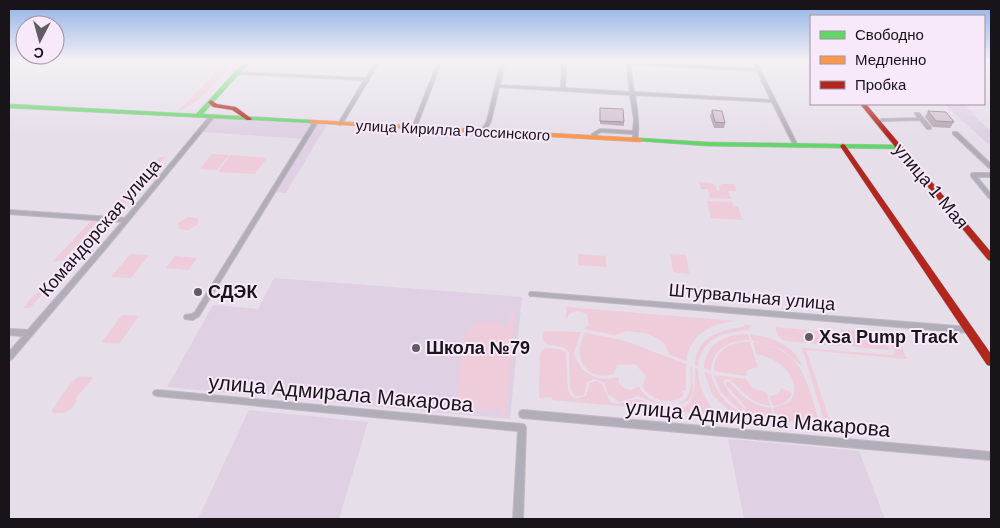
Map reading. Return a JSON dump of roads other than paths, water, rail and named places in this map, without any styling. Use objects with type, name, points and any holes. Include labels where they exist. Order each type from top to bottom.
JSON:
[{"type":"main road","points":[[198,116],[226,86]]},
{"type":"main road","points":[[211,102],[215,106],[234,108],[249,119]]},
{"type":"main road","name":"улица 1 Мая","points":[[864,105],[991,258]]},
{"type":"main road","name":"улица Кирилла Россинского","points":[[9,106],[594,138],[636,136],[796,146],[898,146]]},
{"type":"main road","points":[[842,146],[991,362]]},
{"type":"street","points":[[340,124],[364,86]]},
{"type":"street","points":[[414,128],[430,86]]},
{"type":"street","points":[[483,132],[489,120],[498,86],[773,101]]},
{"type":"street","points":[[632,86],[636,136]]},
{"type":"street","points":[[766,86],[796,146]]},
{"type":"street","points":[[917,114],[929,128]]},
{"type":"street","name":"Командорская улица","points":[[9,357],[212,117]]},
{"type":"street","points":[[882,120],[921,119]]},
{"type":"street","points":[[187,317],[193,317],[197,314],[316,122]]},
{"type":"street","points":[[955,133],[991,167]]},
{"type":"street","points":[[991,175],[973,175],[991,196]]},
{"type":"street","points":[[9,212],[125,220]]},
{"type":"street","name":"Штурвальная улица","points":[[532,294],[970,330]]},
{"type":"street","points":[[9,332],[29,334]]},
{"type":"street","name":"улица Адмирала Макарова","points":[[157,393],[522,428],[518,519]]},
{"type":"street","name":"улица Адмирала Макарова","points":[[523,414],[991,456]]},
{"type":"place","name":"СДЭК","points":[[198,292]]},
{"type":"place","name":"Xsa Pump Track","points":[[809,337]]},
{"type":"place","name":"Школа №79","points":[[416,348]]}]
